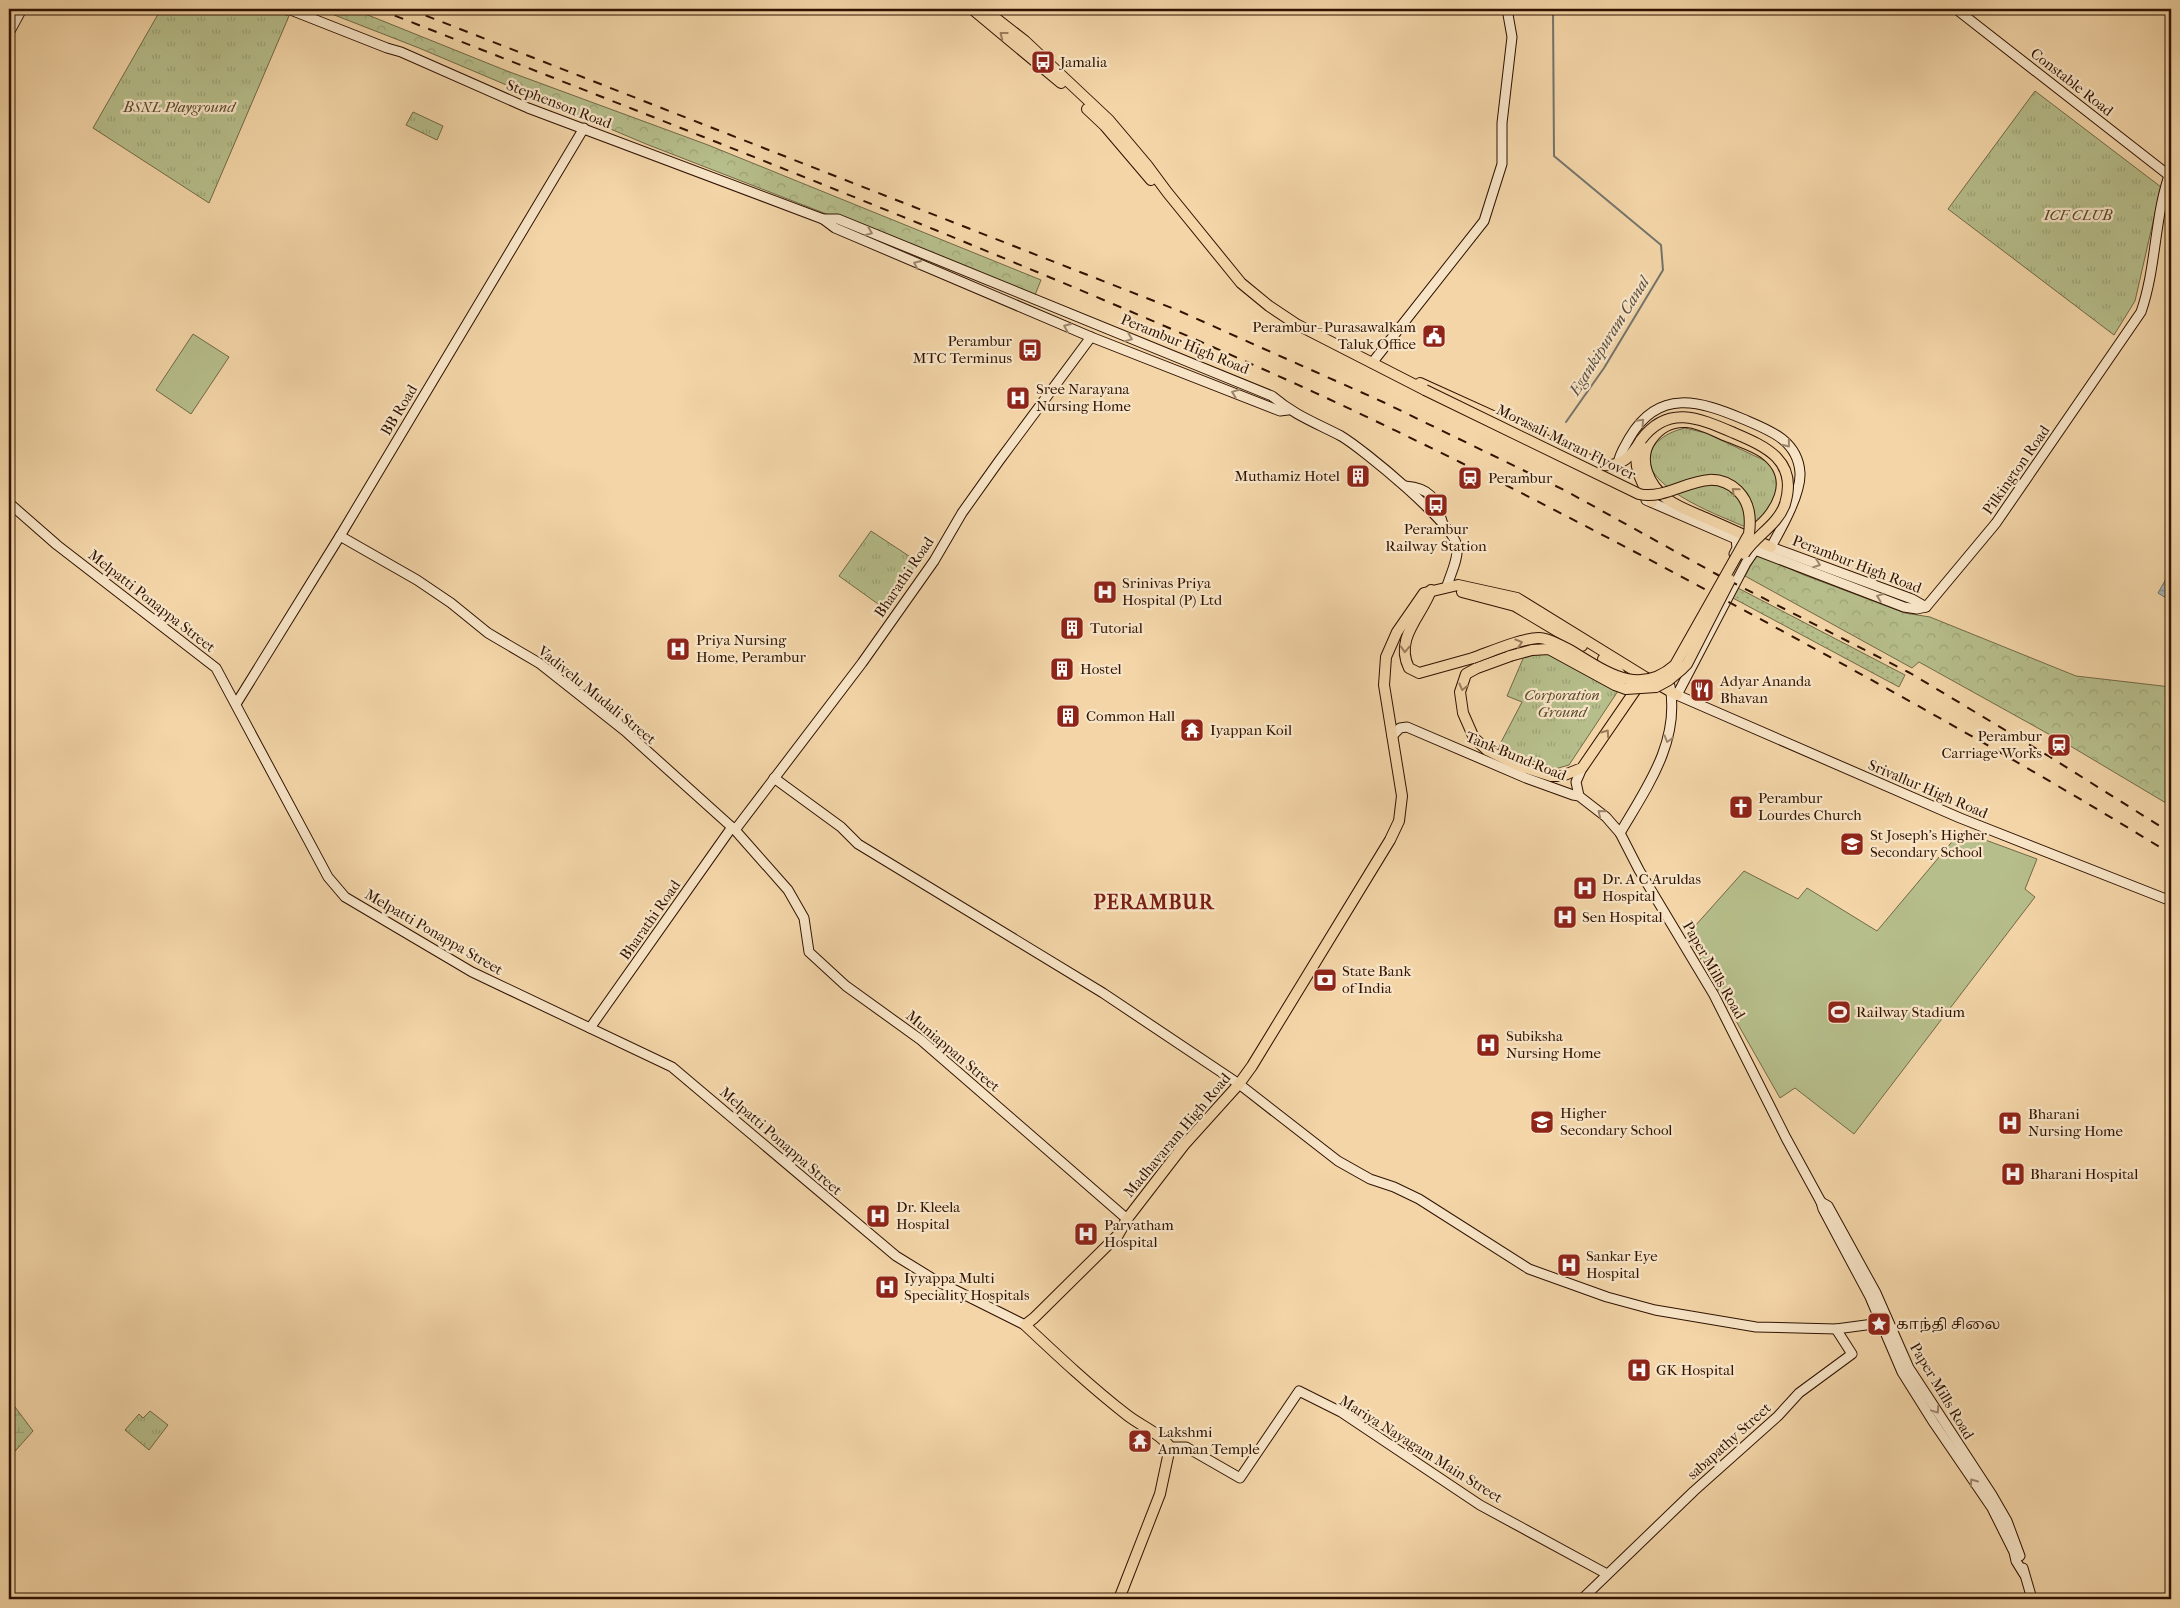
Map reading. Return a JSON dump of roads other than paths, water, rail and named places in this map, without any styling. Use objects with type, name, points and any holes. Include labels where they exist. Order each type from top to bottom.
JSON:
[{"type":"main road","points":[[972,9],[1065,87],[1105,126],[1157,188],[1167,192]]},
{"type":"main road","points":[[984,9],[1025,41],[1109,120],[1241,284],[1296,324],[1414,384]]},
{"type":"main road","name":"Morasali Maran Flyover","points":[[1414,384],[1422,383],[1601,466],[1618,464],[1628,459],[1641,446],[1652,428],[1669,419],[1688,416],[1701,419],[1769,449],[1780,461],[1787,479],[1787,492],[1781,512],[1747,549],[1687,664],[1669,680],[1656,687],[1626,689],[1615,685],[1549,649],[1532,650],[1477,668],[1466,674],[1460,692],[1463,713],[1474,738],[1488,750],[1517,765],[1551,776],[1562,776],[1582,768]]},
{"type":"main road","name":"Morasali Maran Flyover","points":[[1414,384],[1639,494],[1651,496],[1702,480],[1718,480],[1725,483],[1740,494],[1748,508],[1749,534]]},
{"type":"main road","points":[[1652,502],[1638,472],[1636,456],[1641,446],[1660,430],[1668,425],[1686,422],[1703,426],[1764,454],[1778,471],[1781,483],[1780,498],[1770,516],[1749,534],[1674,665],[1654,679],[1637,682],[1614,676],[1558,644],[1539,638],[1419,673],[1409,668],[1404,656],[1407,634],[1431,590],[1458,584],[1518,598],[1645,681],[1674,693]]},
{"type":"main road","points":[[1641,446],[1644,466],[1647,472],[1660,491],[1670,501],[1771,547]]},
{"type":"main road","points":[[1608,482],[1618,464]]},
{"type":"main road","points":[[1449,586],[1457,591],[1515,606],[1613,665],[1624,677],[1630,699]]},
{"type":"main road","name":"Madhavaram High Road","points":[[1025,1325],[1118,1235],[1127,1219],[1186,1143],[1240,1084],[1390,840],[1399,821],[1402,796],[1386,703],[1384,685],[1386,657],[1398,632],[1421,595],[1431,590]]},
{"type":"main road","points":[[1582,768],[1630,699],[1645,681]]},
{"type":"main road","points":[[1025,1325],[1070,1368],[1128,1416],[1165,1440],[1170,1448],[1160,1494],[1121,1599]]},
{"type":"street","points":[[9,33],[22,9]]},
{"type":"street","name":"Stephenson Road","points":[[288,9],[401,52],[528,108],[823,219]]},
{"type":"street","points":[[1372,363],[1484,221],[1502,164],[1502,123],[1512,36],[1507,9]]},
{"type":"street","name":"Constable Road","points":[[1958,10],[2171,174]]},
{"type":"street","name":"BB Road","points":[[236,704],[340,536],[584,128]]},
{"type":"street","name":"Pilkington Road","points":[[1926,607],[1996,523],[2141,312],[2148,292],[2171,174]]},
{"type":"street","points":[[823,219],[835,228],[853,236],[1091,336],[1280,411],[1288,410]]},
{"type":"street","name":"Perambur High Road","points":[[823,219],[838,219],[1272,396],[1288,410],[1342,437],[1405,486],[1420,487],[1431,495],[1437,505],[1444,526],[1457,545],[1449,586]]},
{"type":"street","name":"Bharathi Road","points":[[590,1028],[733,829],[862,663],[934,561],[962,512],[1091,336]]},
{"type":"street","points":[[1414,384],[1419,391],[1608,482],[1736,539],[1737,548],[1673,659],[1665,668],[1645,681]]},
{"type":"street","name":"Perambur High Road","points":[[1618,464],[1619,456],[1635,428],[1649,414],[1666,406],[1690,403],[1712,406],[1769,430],[1779,435],[1790,446],[1800,475],[1799,485],[1778,536],[1771,547],[1912,599],[1926,607]]},
{"type":"street","name":"Melpatti Ponappa Street","points":[[9,502],[57,545],[216,668],[328,877],[345,897],[472,972],[672,1067],[896,1256],[935,1280],[1025,1325]]},
{"type":"street","name":"Vadivelu Mudali Street","points":[[340,536],[417,580],[451,603],[488,633],[539,663],[625,731],[733,829],[788,890]]},
{"type":"street","points":[[1674,693],[1737,578],[1755,550],[1771,547]]},
{"type":"street","points":[[1755,550],[1904,607],[1917,609],[1926,607]]},
{"type":"street","points":[[1620,834],[1657,768],[1672,724],[1674,693],[1665,668]]},
{"type":"street","name":"Srivallur High Road","points":[[1674,693],[1960,818],[2171,901]]},
{"type":"street","name":"Tank Bund Road","points":[[1392,736],[1400,728],[1406,727],[1526,778],[1579,796],[1606,816],[1620,834]]},
{"type":"street","points":[[1579,796],[1576,782],[1582,768]]},
{"type":"street","points":[[774,778],[841,826],[858,844],[1103,993],[1240,1084],[1338,1161],[1370,1179],[1394,1187],[1419,1199],[1529,1270],[1608,1297],[1655,1310],[1756,1327],[1836,1329],[1884,1321]]},
{"type":"street","name":"Paper Mills Road","points":[[1620,834],[1639,870],[1714,995],[1786,1138],[1821,1202],[1822,1209],[1908,1368],[1976,1470],[2007,1521],[2019,1550],[2032,1599]]},
{"type":"street","name":"Muniappan Street","points":[[788,890],[804,918],[809,952],[846,986],[921,1040],[1127,1219]]},
{"type":"street","name":"Paper Mills Road","points":[[1884,1321],[1899,1366],[1934,1423],[1992,1508],[2014,1552],[2016,1561],[2024,1574]]},
{"type":"street","name":"sabapathy Street","points":[[1607,1574],[1644,1541],[1694,1491],[1778,1416],[1799,1393],[1852,1354],[1836,1329]]},
{"type":"street","name":"Mariya Nayagam Main Street","points":[[1170,1448],[1186,1447],[1240,1478],[1299,1391],[1345,1415],[1480,1505],[1607,1574]]},
{"type":"street","points":[[1582,1599],[1607,1574]]},
{"type":"waterway","name":"Egankipuram Canal","points":[[1553,9],[1554,156],[1661,245],[1663,270],[1604,368],[1566,422]]},
{"type":"railway","points":[[378,9],[940,232],[1052,278],[1333,401],[1508,486],[1738,607],[1956,728],[2171,854]]},
{"type":"railway","points":[[409,9],[1177,310],[1383,402],[1566,491],[1718,575],[1910,673],[2050,757],[2171,833]]},
{"type":"place","name":"Jamalia","points":[[1043,62]]},
{"type":"place","name":"Perambur- Purasawalkam Taluk Office","points":[[1434,336]]},
{"type":"place","name":"Perambur MTC Terminus","points":[[1030,350]]},
{"type":"place","name":"Sree Narayana Nursing Home","points":[[1018,398]]},
{"type":"place","name":"Muthamiz Hotel","points":[[1358,476]]},
{"type":"place","name":"Perambur","points":[[1470,478]]},
{"type":"place","name":"Perambur Railway Station","points":[[1436,505]]},
{"type":"place","name":"Srinivas Priya Hospital (P) Ltd","points":[[1105,592]]},
{"type":"place","name":"Tutorial","points":[[1072,628]]},
{"type":"place","name":"Priya Nursing Home, Perambur","points":[[678,649]]},
{"type":"place","name":"Hostel","points":[[1062,669]]},
{"type":"place","name":"Adyar Ananda Bhavan","points":[[1702,690]]},
{"type":"place","name":"Common Hall","points":[[1068,716]]},
{"type":"place","name":"Iyappan Koil","points":[[1192,730]]},
{"type":"place","name":"Perambur Carriage Works","points":[[2059,745]]},
{"type":"place","name":"Perambur Lourdes Church","points":[[1741,807]]},
{"type":"place","name":"St Joseph's Higher Secondary School","points":[[1852,844]]},
{"type":"place","name":"Dr. A C Aruldas Hospital","points":[[1585,888]]},
{"type":"place","name":"Sen Hospital","points":[[1565,917]]},
{"type":"place","name":"State Bank of India","points":[[1325,980]]},
{"type":"place","name":"Railway Stadium","points":[[1839,1012]]},
{"type":"place","name":"Subiksha Nursing Home","points":[[1488,1045]]},
{"type":"place","name":"Higher Secondary School","points":[[1542,1122]]},
{"type":"place","name":"Bharani Nursing Home","points":[[2010,1123]]},
{"type":"place","name":"Bharani Hospital","points":[[2013,1174]]},
{"type":"place","name":"Dr. Kleela Hospital","points":[[878,1216]]},
{"type":"place","name":"Parvatham Hospital","points":[[1086,1234]]},
{"type":"place","name":"Sankar Eye Hospital","points":[[1569,1265]]},
{"type":"place","name":"Iyyappa Multi Speciality Hospitals","points":[[887,1287]]},
{"type":"place","name":"காந்தி சிலை","points":[[1879,1324]]},
{"type":"place","name":"GK Hospital","points":[[1639,1370]]},
{"type":"place","name":"Lakshmi Amman Temple","points":[[1140,1441]]},
{"type":"district","name":"PERAMBUR","points":[[1154,902]]},
{"type":"park label","name":"BSNL Playground","points":[[179,107]]},
{"type":"park label","name":"ICF CLUB","points":[[2078,215]]},
{"type":"park label","name":"Corporation Ground","points":[[1562,704]]}]
